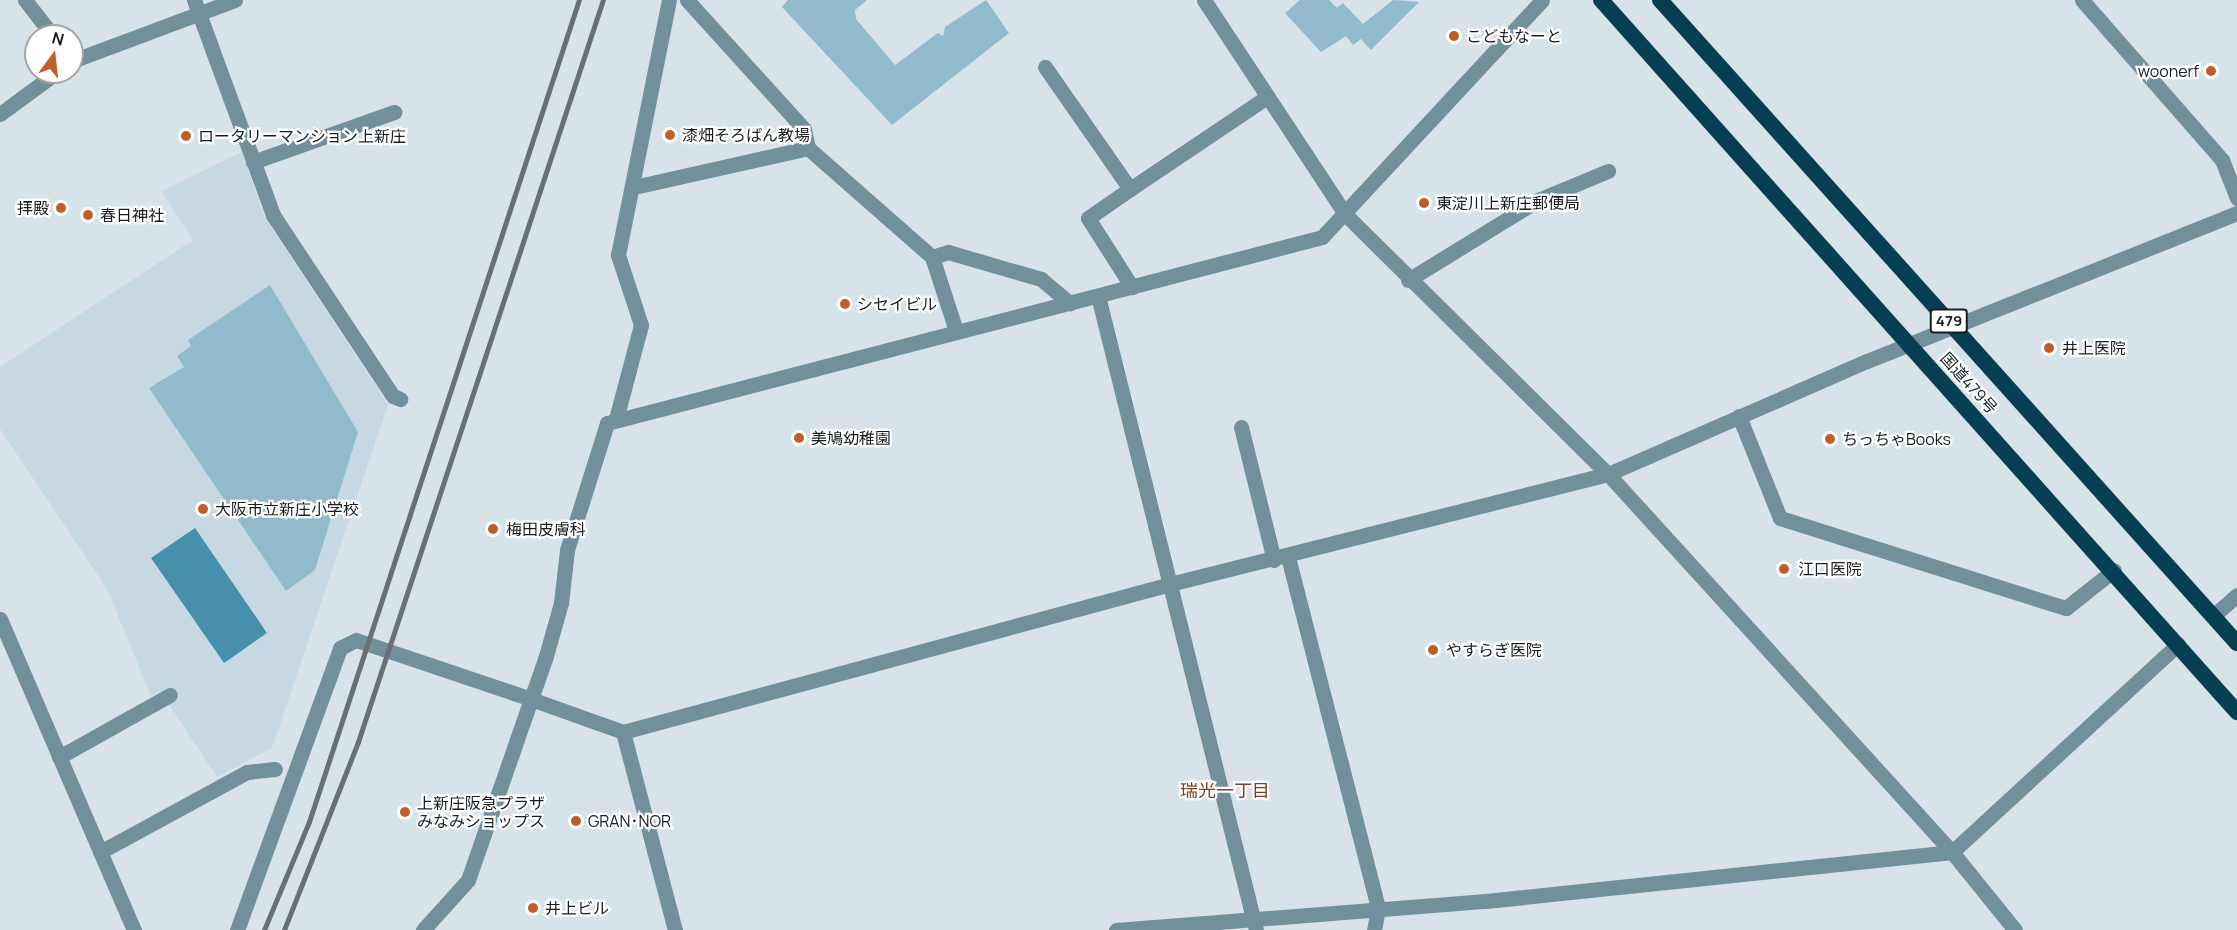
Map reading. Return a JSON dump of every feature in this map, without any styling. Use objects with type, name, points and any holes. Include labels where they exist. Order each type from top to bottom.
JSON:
[{"type":"highway","name":"国道479号","points":[[1600,0],[2114,570],[2237,712]]},
{"type":"highway","name":"国道479号","points":[[1660,0],[2237,643]]},
{"type":"street","points":[[25,0],[44,24]]},
{"type":"street","points":[[84,55],[196,7],[235,0]]},
{"type":"street","points":[[616,419],[641,325],[618,255],[634,187],[669,0]]},
{"type":"street","points":[[687,0],[804,129],[808,148],[932,257],[956,331]]},
{"type":"street","points":[[1204,0],[1346,215],[1408,280],[1608,474],[1952,852],[2015,930]]},
{"type":"street","points":[[423,930],[468,880],[531,699],[561,603],[567,550],[607,423],[1322,237],[1346,215],[1542,0]]},
{"type":"street","points":[[2082,0],[2222,160],[2237,198]]},
{"type":"street","points":[[196,7],[273,215],[393,396],[400,399]]},
{"type":"street","points":[[1045,67],[1130,189]]},
{"type":"street","points":[[0,114],[41,84]]},
{"type":"street","points":[[1132,287],[1088,218],[1268,97]]},
{"type":"street","points":[[253,162],[394,112]]},
{"type":"street","points":[[634,187],[808,148]]},
{"type":"street","points":[[1408,280],[1538,200],[1608,171]]},
{"type":"street","points":[[237,930],[340,648],[356,640],[623,732],[1170,584],[1281,558],[1608,474],[1739,416],[2237,213]]},
{"type":"street","points":[[932,257],[948,252],[1041,279],[1070,303]]},
{"type":"street","points":[[1098,296],[1256,923]]},
{"type":"street","points":[[1739,416],[1780,518],[2066,608],[2114,570]]},
{"type":"street","points":[[1241,427],[1281,558],[1378,908],[1374,930]]},
{"type":"street","points":[[2213,616],[2237,595]]},
{"type":"street","points":[[1,624],[134,930]]},
{"type":"street","points":[[1116,930],[1256,923],[1378,908],[1952,852],[2178,645]]},
{"type":"street","points":[[59,757],[170,695]]},
{"type":"street","points":[[623,732],[675,930]]},
{"type":"street","points":[[100,852],[247,772],[275,769]]},
{"type":"shaded area","points":[[788,0],[867,0],[855,10],[856,19],[895,65],[938,33],[943,36],[945,27],[986,0],[1009,33],[892,125],[782,7]]},
{"type":"shaded area","points":[[1300,0],[1329,0],[1337,8],[1343,3],[1363,24],[1393,0],[1419,2],[1371,50],[1361,39],[1353,45],[1346,36],[1321,52],[1285,13]]},
{"type":"shaded area","name":"大阪市立新庄小学校","points":[[242,152],[264,216],[388,405],[272,748],[217,777],[160,691],[151,696],[107,589],[0,429],[0,367],[193,240],[161,191]]},
{"type":"shaded area","points":[[270,285],[358,432],[315,570],[286,591],[149,388],[184,367],[177,356],[191,346],[188,340]]},
{"type":"shaded area","points":[[195,528],[267,633],[224,663],[151,558]]},
{"type":"railway","points":[[264,930],[309,822],[579,0]]},
{"type":"railway","points":[[284,930],[358,742],[603,0]]},
{"type":"place","name":"こどもなーと","points":[[1454,36]]},
{"type":"place","name":"woonerf","points":[[2211,71]]},
{"type":"place","name":"漆畑そろばん教場","points":[[670,135]]},
{"type":"place","name":"ロータリーマンション上新庄","points":[[186,136]]},
{"type":"place","name":"東淀川上新庄郵便局","points":[[1424,203]]},
{"type":"place","name":"拝殿","points":[[61,208]]},
{"type":"place","name":"春日神社","points":[[88,215]]},
{"type":"place","name":"シセイビル","points":[[845,304]]},
{"type":"place","name":"井上医院","points":[[2049,348]]},
{"type":"place","name":"美鳩幼稚園","points":[[799,438]]},
{"type":"place","name":"ちっちゃBooks","points":[[1830,439]]},
{"type":"place","name":"大阪市立新庄小学校","points":[[203,509]]},
{"type":"place","name":"梅田皮膚科","points":[[493,529]]},
{"type":"place","name":"江口医院","points":[[1784,569]]},
{"type":"place","name":"やすらぎ医院","points":[[1433,650]]},
{"type":"place","name":"上新庄阪急プラザ みなみショップス","points":[[405,812]]},
{"type":"place","name":"GRAN･NOR","points":[[576,821]]},
{"type":"place","name":"井上ビル","points":[[533,908]]},
{"type":"district","name":"瑞光一丁目","points":[[1225,790]]}]
